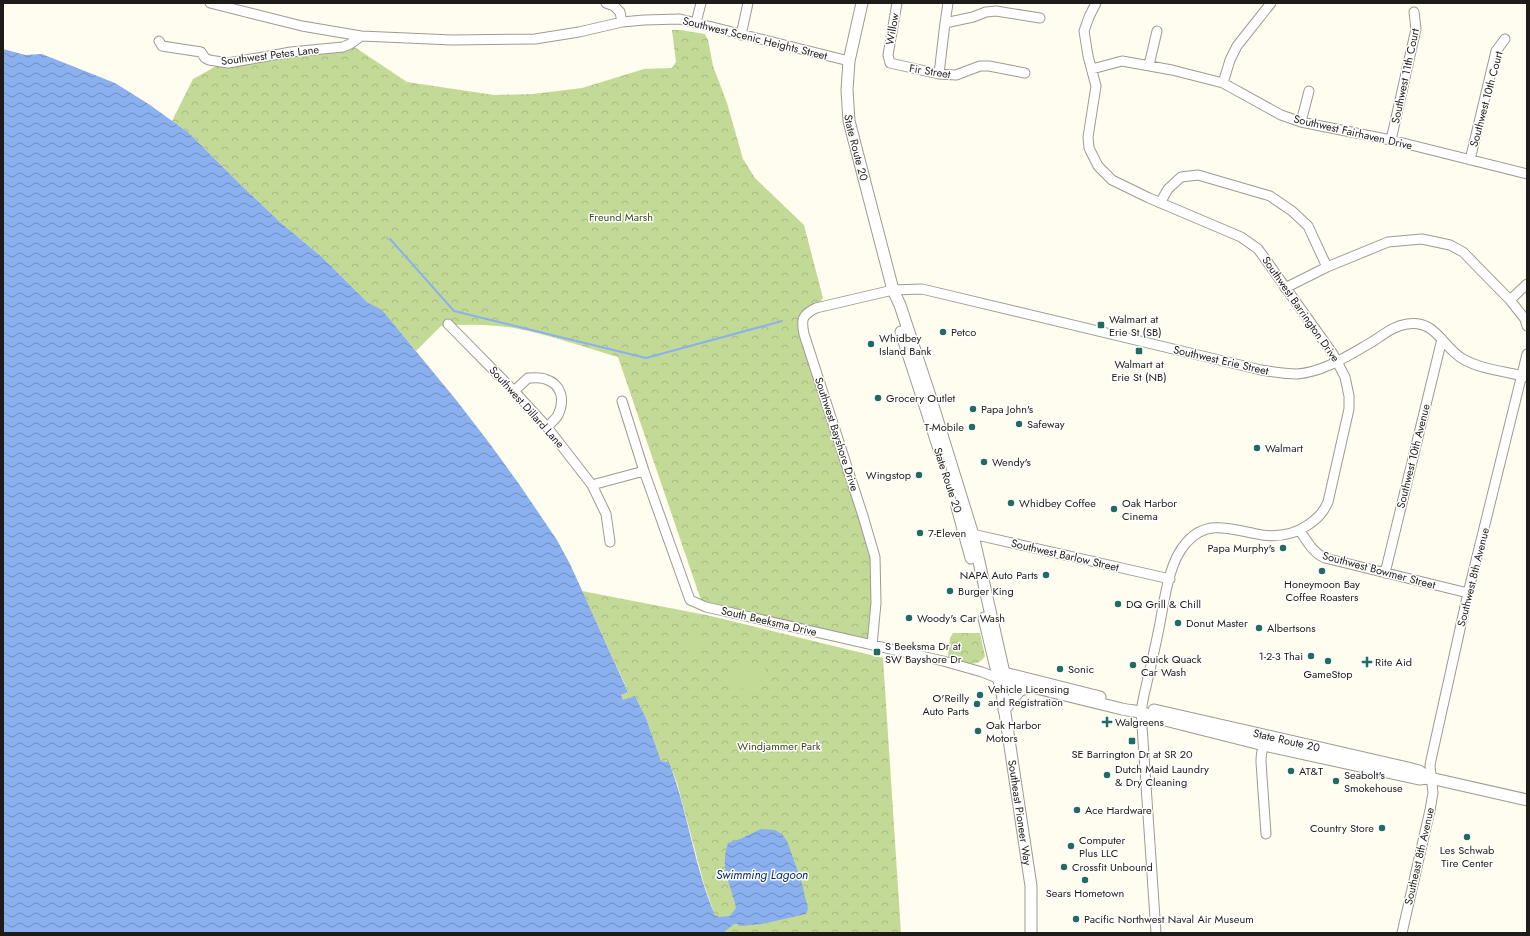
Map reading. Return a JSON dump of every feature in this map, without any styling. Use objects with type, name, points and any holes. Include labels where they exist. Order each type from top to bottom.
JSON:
[{"type":"main road","name":"State Route 20","points":[[862,3],[849,60],[847,90],[850,121],[893,290],[895,313],[914,376],[956,500],[1001,676]]},
{"type":"main road","name":"State Route 20","points":[[893,290],[900,305],[930,396],[973,535],[1001,676]]},
{"type":"main road","name":"State Route 20","points":[[1001,676],[1029,687],[1122,710],[1142,711],[1153,709],[1419,771],[1430,778]]},
{"type":"main road","name":"State Route 20","points":[[1001,676],[1132,705],[1153,717],[1264,745],[1419,779],[1430,778],[1527,800]]},
{"type":"main road","name":"Southeast Pioneer Way","points":[[1001,676],[1004,710],[1031,886],[1031,933]]},
{"type":"main road","points":[[1004,710],[1019,691],[1029,687]]},
{"type":"street","name":"Southwest Scenic Heights Street","points":[[210,3],[302,26],[361,36],[452,40],[535,39],[579,32],[618,22],[672,19],[696,23],[849,60]]},
{"type":"street","points":[[696,23],[701,3]]},
{"type":"street","points":[[741,35],[748,3]]},
{"type":"street","name":"Willow","points":[[888,55],[897,3]]},
{"type":"street","points":[[939,74],[944,23],[948,3]]},
{"type":"street","name":"Southwest Barrington Drive","points":[[1096,3],[1084,31],[1096,86],[1088,137],[1089,148],[1104,174],[1112,180],[1160,203],[1247,240],[1258,249],[1338,361],[1343,370],[1348,386],[1349,409],[1347,423],[1328,502],[1324,511],[1318,518],[1300,531],[1282,535],[1264,535],[1228,527],[1220,527],[1200,532],[1192,536],[1180,551],[1173,567],[1144,695],[1142,711],[1156,933]]},
{"type":"street","points":[[1222,83],[1230,60],[1237,46],[1271,3]]},
{"type":"street","points":[[610,5],[618,22]]},
{"type":"street","points":[[944,23],[973,17],[986,12],[996,11],[1040,18]]},
{"type":"street","name":"Southwest 11th Court","points":[[1391,140],[1416,29],[1414,12]]},
{"type":"street","points":[[1149,65],[1157,32]]},
{"type":"street","name":"Southwest Petes Lane","points":[[159,41],[162,46],[201,52],[205,58],[209,60],[228,63],[290,52],[342,47],[350,44],[361,36]]},
{"type":"street","name":"Southwest 10th Court","points":[[1470,160],[1496,51],[1505,39]]},
{"type":"street","name":"Fir Street","points":[[888,55],[890,63],[892,64],[939,74],[956,75],[980,66],[989,66],[1025,73]]},
{"type":"street","name":"Southwest Fairhaven Drive","points":[[1092,69],[1122,61],[1149,65],[1222,83],[1281,115],[1301,122],[1391,140],[1527,174]]},
{"type":"street","points":[[1301,122],[1309,91]]},
{"type":"street","points":[[1160,203],[1168,189],[1181,177],[1198,175],[1270,196],[1292,211],[1308,226],[1327,267]]},
{"type":"street","points":[[1285,288],[1327,267],[1388,242],[1422,238],[1450,245],[1463,252],[1510,300],[1525,319],[1527,326]]},
{"type":"street","points":[[1510,300],[1527,284]]},
{"type":"street","name":"Southwest Erie Street","points":[[893,290],[922,289],[1282,374],[1298,374],[1317,370],[1338,361],[1392,329],[1407,324],[1419,324],[1431,328],[1462,359],[1478,366],[1525,377]]},
{"type":"street","name":"Southwest Bayshore Drive","points":[[872,645],[876,603],[875,557],[804,334],[803,317],[807,312],[816,308],[893,290]]},
{"type":"street","name":"Southwest Dillard Lane","points":[[448,324],[547,427],[592,485],[606,514],[610,542]]},
{"type":"street","name":"Southwest 10th Avenue","points":[[1385,573],[1442,339]]},
{"type":"street","name":"Southwest 8th Avenue","points":[[1430,778],[1431,760],[1468,592],[1525,377],[1527,354]]},
{"type":"street","points":[[514,391],[528,378],[544,378],[557,384],[560,388],[561,405],[558,416],[547,427]]},
{"type":"street","name":"South Beeksma Drive","points":[[622,400],[644,471],[690,600],[706,608],[872,645],[1001,676]]},
{"type":"street","points":[[592,485],[644,471]]},
{"type":"street","name":"Southwest Barlow Street","points":[[963,528],[969,534],[973,535],[1170,579]]},
{"type":"street","name":"Southwest Bowmer Street","points":[[1300,531],[1319,556],[1468,592]]},
{"type":"street","points":[[1266,834],[1261,762],[1262,751],[1264,745],[1269,741],[1281,739]]},
{"type":"street","name":"Southeast 8th Avenue","points":[[1402,933],[1430,810],[1432,793],[1430,778]]},
{"type":"green space","name":"Freund Marsh","points":[[672,30],[705,34],[708,40],[713,66],[727,103],[743,159],[755,178],[804,225],[823,298],[816,308],[803,317],[875,557],[872,645],[703,606],[618,357],[514,328],[478,325],[441,326],[416,351],[382,311],[367,302],[323,258],[280,222],[242,186],[189,133],[172,121],[193,79],[222,63],[350,44],[407,82],[494,95],[533,94],[582,88],[644,69],[672,68],[676,62]]},
{"type":"green space","name":"Windjammer Park","points":[[582,591],[711,616],[883,658],[901,933],[721,933],[704,884],[677,783],[669,762],[661,761],[646,718],[635,696],[623,701],[621,695],[628,691]]},
{"type":"green space","points":[[953,633],[980,633],[985,656],[982,660],[973,664],[948,657],[950,638]]},
{"type":"green space","points":[[690,641],[696,641],[700,645],[700,651],[696,655],[690,655],[686,651],[686,645]]},
{"type":"green space","points":[[735,661],[750,668],[752,664],[767,670],[756,695],[741,688],[739,692],[724,685]]},
{"type":"water","name":"Swimming Lagoon","points":[[3,49],[25,55],[42,54],[115,83],[150,105],[189,133],[242,186],[280,222],[323,258],[367,302],[382,310],[457,401],[490,444],[557,540],[570,564],[628,692],[621,695],[623,700],[635,696],[646,718],[661,761],[669,762],[676,781],[696,858],[715,915],[719,917],[730,916],[736,908],[725,869],[728,843],[761,829],[775,830],[782,834],[787,841],[801,880],[808,909],[806,914],[762,924],[739,926],[738,924],[734,924],[723,933],[3,933]]},
{"type":"waterway","points":[[390,239],[454,311],[646,358],[782,321]]},
{"type":"place","name":"Walmart at Erie St (SB)","points":[[1101,325]]},
{"type":"place","name":"Petco","points":[[943,332]]},
{"type":"place","name":"Whidbey Island Bank","points":[[871,344]]},
{"type":"place","name":"Walmart at Erie St (NB)","points":[[1139,351]]},
{"type":"place","name":"Grocery Outlet","points":[[878,398]]},
{"type":"place","name":"Papa John's","points":[[973,409]]},
{"type":"place","name":"Safeway","points":[[1019,424]]},
{"type":"place","name":"T-Mobile","points":[[972,427]]},
{"type":"place","name":"Walmart","points":[[1257,448]]},
{"type":"place","name":"Wendy's","points":[[984,462]]},
{"type":"place","name":"Wingstop","points":[[919,475]]},
{"type":"place","name":"Whidbey Coffee","points":[[1011,503]]},
{"type":"place","name":"Oak Harbor Cinema","points":[[1114,509]]},
{"type":"place","name":"7-Eleven","points":[[920,533]]},
{"type":"place","name":"Papa Murphy's","points":[[1283,548]]},
{"type":"place","name":"Honeymoon Bay Coffee Roasters","points":[[1322,571]]},
{"type":"place","name":"NAPA Auto Parts","points":[[1046,575]]},
{"type":"place","name":"Burger King","points":[[950,591]]},
{"type":"place","name":"DQ Grill & Chill","points":[[1118,604]]},
{"type":"place","name":"Woody's Car Wash","points":[[909,618]]},
{"type":"place","name":"Donut Master","points":[[1178,623]]},
{"type":"place","name":"Albertsons","points":[[1259,628]]},
{"type":"place","name":"S Beeksma Dr at SW Bayshore Dr","points":[[877,652]]},
{"type":"place","name":"1-2-3 Thai","points":[[1311,656]]},
{"type":"place","name":"GameStop","points":[[1328,661]]},
{"type":"place","name":"Rite Aid","points":[[1367,662]]},
{"type":"place","name":"Quick Quack Car Wash","points":[[1133,665]]},
{"type":"place","name":"Sonic","points":[[1060,669]]},
{"type":"place","name":"Vehicle Licensing and Registration","points":[[980,695]]},
{"type":"place","name":"O'Reilly Auto Parts","points":[[977,704]]},
{"type":"place","name":"Walgreens","points":[[1107,722]]},
{"type":"place","name":"Oak Harbor Motors","points":[[978,731]]},
{"type":"place","name":"SE Barrington Dr at SR 20","points":[[1132,741]]},
{"type":"place","name":"AT&T","points":[[1291,771]]},
{"type":"place","name":"Dutch Maid Laundry & Dry Cleaning","points":[[1107,775]]},
{"type":"place","name":"Seabolt's Smokehouse","points":[[1336,781]]},
{"type":"place","name":"Ace Hardware","points":[[1077,810]]},
{"type":"place","name":"Country Store","points":[[1382,828]]},
{"type":"place","name":"Les Schwab Tire Center","points":[[1467,837]]},
{"type":"place","name":"Computer Plus LLC","points":[[1071,846]]},
{"type":"place","name":"Crossfit Unbound","points":[[1064,867]]},
{"type":"place","name":"Sears Hometown","points":[[1085,880]]},
{"type":"place","name":"Pacific Northwest Naval Air Museum","points":[[1076,919]]}]
